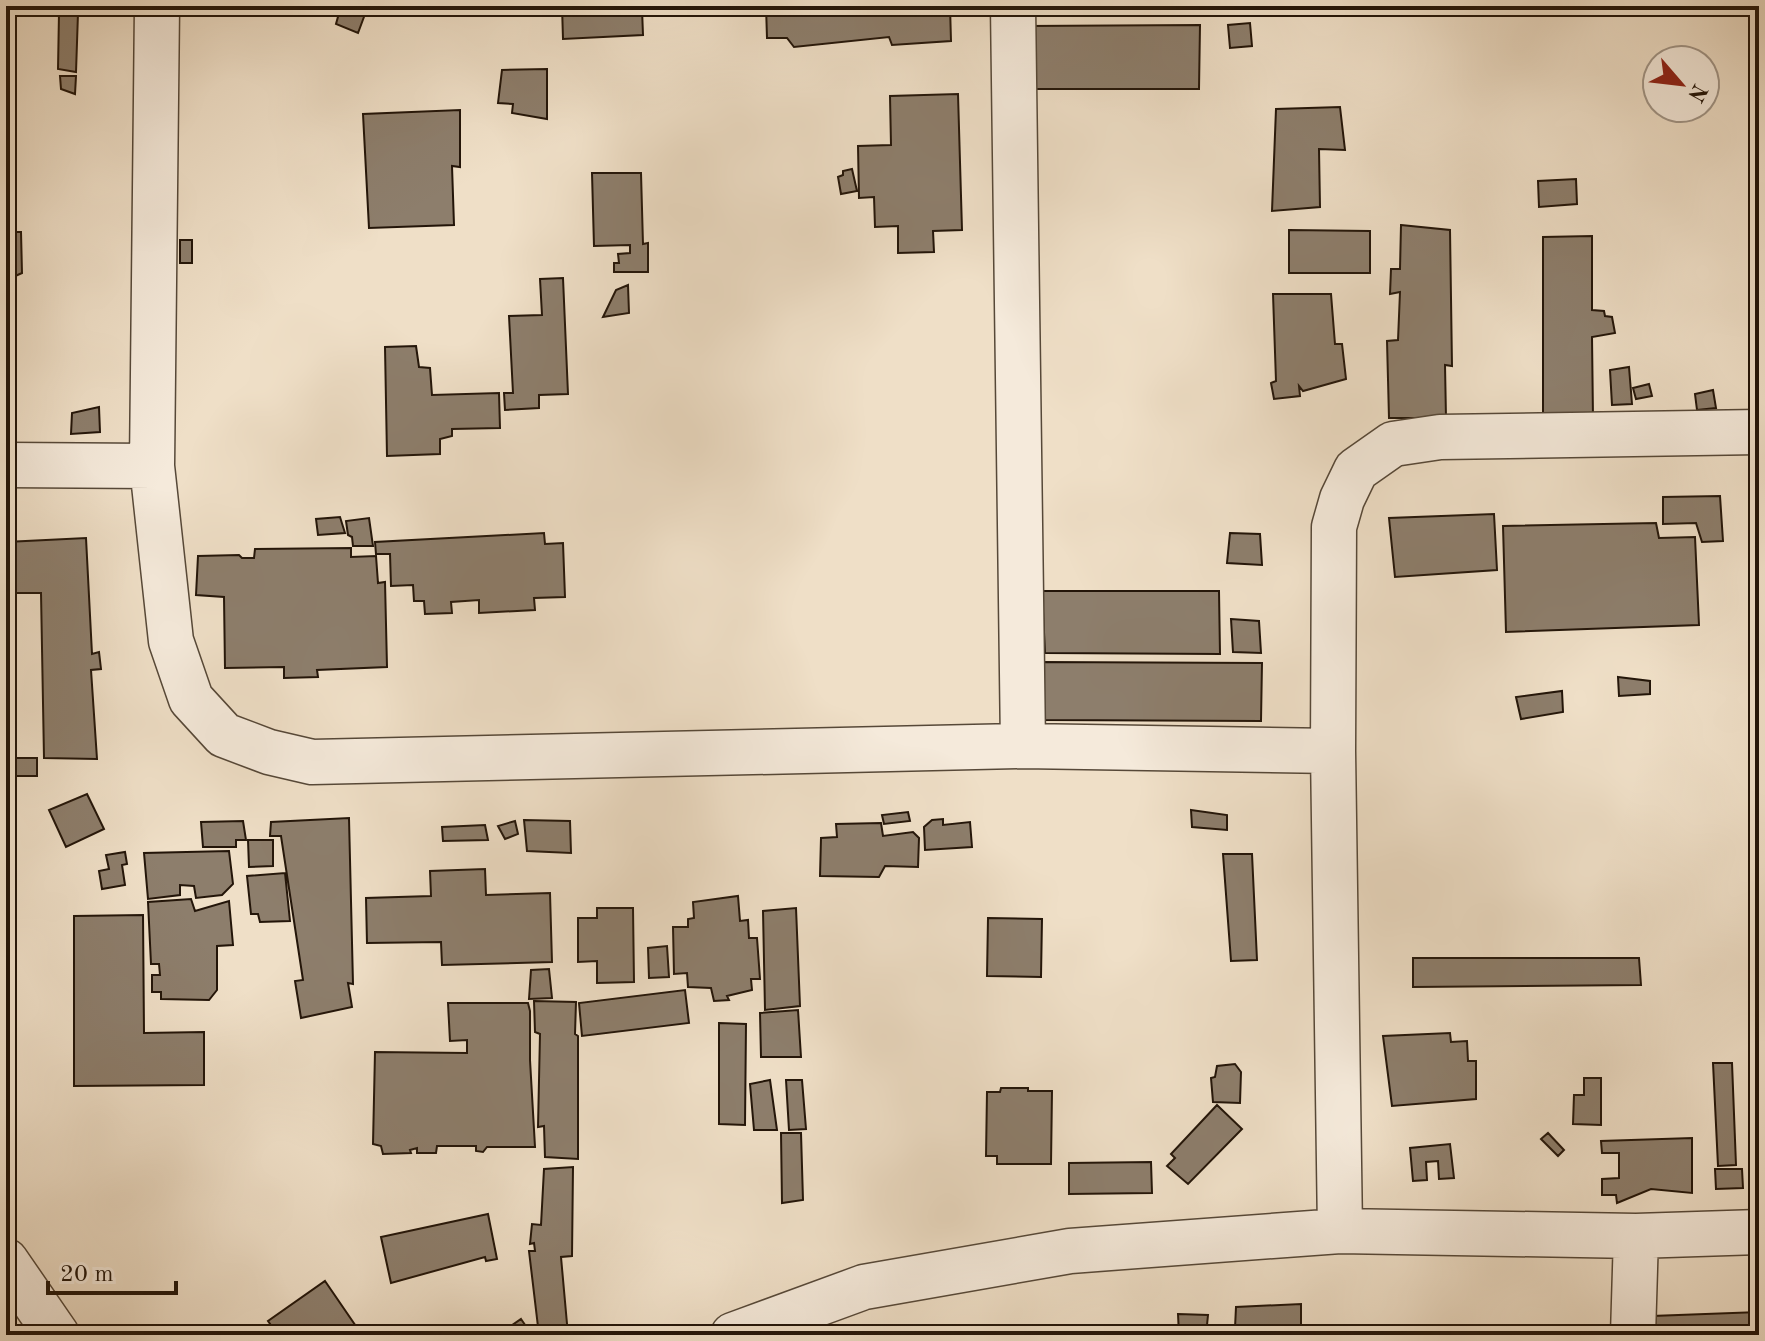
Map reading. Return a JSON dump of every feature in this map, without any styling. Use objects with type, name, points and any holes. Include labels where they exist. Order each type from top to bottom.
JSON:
[{"type":"street","points":[[157,6],[152,466],[171,641],[191,699],[224,735],[269,752],[312,762],[1023,746],[1333,751]]},
{"type":"street","points":[[1013,6],[1023,746]]},
{"type":"street","points":[[1340,1231],[1333,751],[1334,527],[1342,499],[1356,470],[1393,444],[1440,437],[1759,432]]},
{"type":"street","points":[[6,465],[152,466]]},
{"type":"street","points":[[733,1335],[864,1287],[1070,1251],[1340,1231],[1636,1236],[1759,1232]]},
{"type":"street","points":[[1633,1335],[1636,1236]]},
{"type":"street","points":[[6,1261],[57,1335]]},
{"type":"building","points":[[341,6],[368,6],[358,33],[336,24]]},
{"type":"building","points":[[562,6],[593,6],[593,11],[642,9],[643,35],[563,39]]},
{"type":"building","points":[[766,6],[950,6],[951,41],[892,45],[889,37],[794,47],[787,38],[767,38]]},
{"type":"building","points":[[59,13],[78,13],[76,72],[58,69]]},
{"type":"building","points":[[1250,23],[1252,46],[1230,48],[1228,25]]},
{"type":"building","points":[[1200,25],[1199,89],[1025,89],[1026,26]]},
{"type":"building","points":[[547,69],[547,119],[512,113],[513,104],[498,103],[502,70]]},
{"type":"building","points":[[60,76],[76,76],[75,94],[61,89]]},
{"type":"building","points":[[958,94],[962,230],[933,231],[934,252],[898,253],[898,226],[875,227],[874,197],[859,198],[858,146],[891,145],[890,96]]},
{"type":"building","points":[[1340,107],[1345,150],[1319,149],[1320,207],[1272,211],[1276,109]]},
{"type":"building","points":[[460,110],[460,167],[452,166],[454,225],[369,228],[363,114]]},
{"type":"building","points":[[852,169],[857,191],[841,194],[838,177],[843,175],[843,171]]},
{"type":"building","points":[[592,173],[641,173],[643,244],[648,243],[648,272],[614,272],[614,263],[619,263],[618,254],[630,253],[630,245],[594,246]]},
{"type":"building","points":[[1576,179],[1577,204],[1539,207],[1538,181]]},
{"type":"building","points":[[1401,225],[1450,230],[1452,366],[1445,365],[1446,418],[1389,418],[1387,341],[1398,340],[1400,292],[1390,294],[1391,269],[1400,269]]},
{"type":"building","points":[[1289,230],[1370,231],[1370,273],[1289,273]]},
{"type":"building","points":[[6,232],[21,232],[22,273],[13,277],[12,297],[6,302]]},
{"type":"building","points":[[1592,236],[1592,310],[1604,311],[1605,316],[1612,317],[1615,333],[1592,337],[1593,418],[1543,417],[1543,237]]},
{"type":"building","points":[[180,240],[192,240],[192,263],[180,263]]},
{"type":"building","points":[[563,278],[568,394],[539,395],[539,408],[505,410],[504,393],[513,393],[509,316],[542,315],[540,279]]},
{"type":"building","points":[[628,285],[629,313],[603,317],[616,290]]},
{"type":"building","points":[[1273,294],[1331,294],[1335,344],[1342,344],[1346,379],[1303,391],[1299,386],[1300,396],[1274,399],[1271,383],[1276,381]]},
{"type":"building","points":[[416,346],[419,367],[430,368],[432,395],[499,393],[500,428],[452,429],[452,436],[440,439],[440,454],[387,456],[385,347]]},
{"type":"building","points":[[1629,367],[1632,404],[1612,405],[1610,370]]},
{"type":"building","points":[[1649,384],[1652,396],[1636,399],[1633,388]]},
{"type":"building","points":[[1713,390],[1716,408],[1697,410],[1695,394]]},
{"type":"building","points":[[99,407],[100,432],[71,434],[72,413]]},
{"type":"building","points":[[1720,496],[1723,541],[1702,542],[1696,523],[1663,524],[1663,497]]},
{"type":"building","points":[[1494,514],[1497,570],[1395,577],[1389,518]]},
{"type":"building","points":[[340,517],[345,533],[318,535],[316,519]]},
{"type":"building","points":[[369,518],[373,546],[353,546],[346,521]]},
{"type":"building","points":[[1656,523],[1659,538],[1695,537],[1699,625],[1506,632],[1503,526]]},
{"type":"building","points":[[544,533],[545,544],[563,543],[565,597],[534,598],[535,610],[479,613],[479,600],[451,602],[452,613],[425,614],[424,601],[414,601],[413,585],[391,586],[390,554],[376,554],[375,542]]},
{"type":"building","points":[[1230,533],[1260,534],[1262,565],[1227,563]]},
{"type":"building","points":[[86,538],[92,654],[99,652],[101,669],[91,670],[97,759],[44,758],[41,593],[6,593],[6,542]]},
{"type":"building","points":[[351,548],[351,557],[376,556],[378,583],[385,582],[387,667],[317,670],[318,677],[284,678],[284,667],[225,668],[224,597],[196,595],[198,556],[239,555],[254,558],[255,549]]},
{"type":"building","points":[[1042,591],[1219,591],[1220,654],[1045,653]]},
{"type":"building","points":[[1231,619],[1259,621],[1261,653],[1233,652]]},
{"type":"building","points":[[1039,662],[1262,663],[1261,721],[1042,720]]},
{"type":"building","points":[[1618,677],[1650,681],[1650,694],[1619,696]]},
{"type":"building","points":[[1562,691],[1563,712],[1521,719],[1516,697]]},
{"type":"building","points":[[6,758],[37,758],[37,776],[6,776]]},
{"type":"building","points":[[87,794],[104,829],[66,847],[49,810]]},
{"type":"building","points":[[1191,810],[1227,815],[1227,830],[1192,827]]},
{"type":"building","points":[[908,812],[910,821],[884,824],[882,815]]},
{"type":"building","points":[[349,818],[353,984],[348,983],[352,1007],[301,1018],[295,981],[303,980],[281,836],[270,836],[271,822]]},
{"type":"building","points":[[943,819],[943,825],[970,822],[972,847],[925,850],[924,827],[932,820]]},
{"type":"building","points":[[524,820],[570,821],[571,853],[527,851]]},
{"type":"building","points":[[243,821],[246,840],[236,840],[236,847],[203,847],[201,822]]},
{"type":"building","points":[[515,821],[518,834],[505,839],[498,826]]},
{"type":"building","points":[[881,823],[883,836],[913,832],[919,838],[918,867],[885,866],[879,877],[820,876],[821,838],[837,837],[836,824]]},
{"type":"building","points":[[485,825],[488,840],[443,841],[442,827]]},
{"type":"building","points":[[248,840],[273,840],[273,866],[249,867]]},
{"type":"building","points":[[229,851],[233,884],[222,895],[196,898],[194,886],[180,885],[180,895],[148,899],[144,853]]},
{"type":"building","points":[[125,852],[127,864],[122,865],[125,885],[102,889],[99,871],[109,869],[106,855]]},
{"type":"building","points":[[1223,854],[1252,854],[1257,960],[1231,961]]},
{"type":"building","points":[[485,869],[486,895],[550,893],[552,962],[442,965],[441,942],[367,943],[366,898],[431,896],[430,871]]},
{"type":"building","points":[[285,873],[290,921],[260,922],[258,914],[251,914],[247,876]]},
{"type":"building","points":[[738,896],[740,921],[748,920],[749,938],[757,938],[760,979],[751,979],[752,990],[727,996],[729,1000],[714,1001],[711,988],[688,987],[687,973],[674,974],[673,927],[688,927],[688,919],[694,918],[693,902]]},
{"type":"building","points":[[191,899],[195,911],[229,901],[233,945],[217,946],[217,990],[209,1000],[161,999],[161,992],[152,992],[152,975],[160,975],[159,964],[151,964],[148,902]]},
{"type":"building","points":[[597,908],[633,908],[634,982],[597,983],[597,961],[578,962],[578,918],[597,918]]},
{"type":"building","points":[[796,908],[800,1006],[765,1010],[763,911]]},
{"type":"building","points":[[143,915],[144,1033],[204,1032],[204,1085],[74,1086],[74,916]]},
{"type":"building","points":[[988,918],[1042,919],[1041,977],[987,976]]},
{"type":"building","points":[[667,946],[669,977],[649,978],[648,948]]},
{"type":"building","points":[[1413,958],[1639,958],[1641,985],[1413,987]]},
{"type":"building","points":[[549,969],[552,998],[529,999],[531,970]]},
{"type":"building","points":[[685,990],[689,1023],[582,1036],[579,1003]]},
{"type":"building","points":[[534,1001],[576,1002],[578,1159],[545,1157],[544,1126],[538,1127],[540,1034],[535,1032]]},
{"type":"building","points":[[448,1003],[528,1003],[535,1147],[487,1147],[483,1152],[476,1151],[476,1146],[437,1146],[436,1153],[417,1153],[417,1148],[410,1150],[411,1153],[383,1154],[381,1146],[373,1144],[375,1052],[467,1053],[467,1040],[450,1041]]},
{"type":"building","points":[[798,1010],[801,1057],[761,1057],[760,1013]]},
{"type":"building","points":[[719,1023],[746,1024],[745,1125],[719,1124]]},
{"type":"building","points":[[1450,1033],[1451,1042],[1467,1041],[1468,1061],[1476,1061],[1476,1099],[1392,1106],[1383,1036]]},
{"type":"building","points":[[1713,1063],[1732,1063],[1736,1165],[1718,1166]]},
{"type":"building","points":[[1235,1064],[1241,1072],[1240,1103],[1213,1102],[1211,1078],[1215,1077],[1217,1066]]},
{"type":"building","points":[[1584,1078],[1601,1078],[1601,1125],[1573,1124],[1574,1095],[1584,1095]]},
{"type":"building","points":[[770,1080],[777,1130],[754,1130],[750,1084]]},
{"type":"building","points":[[786,1080],[802,1080],[806,1129],[789,1130]]},
{"type":"building","points":[[1001,1088],[1052,1091],[1051,1164],[997,1164],[997,1156],[986,1156],[987,1092],[1000,1092]]},
{"type":"building","points":[[1217,1105],[1242,1129],[1188,1184],[1167,1166],[1175,1158],[1171,1154]]},
{"type":"building","points":[[781,1133],[801,1133],[803,1200],[782,1203]]},
{"type":"building","points":[[1548,1133],[1564,1150],[1558,1156],[1541,1139]]},
{"type":"building","points":[[1692,1138],[1692,1193],[1651,1189],[1617,1203],[1616,1195],[1602,1195],[1602,1179],[1619,1178],[1619,1153],[1602,1153],[1601,1141]]},
{"type":"building","points":[[1450,1144],[1454,1178],[1439,1179],[1438,1161],[1426,1162],[1427,1180],[1413,1181],[1410,1148]]},
{"type":"building","points":[[1151,1162],[1152,1193],[1069,1194],[1069,1163]]},
{"type":"building","points":[[573,1167],[572,1256],[561,1257],[568,1335],[539,1335],[529,1251],[535,1251],[534,1243],[530,1244],[532,1224],[541,1225],[544,1169]]},
{"type":"building","points":[[1715,1169],[1742,1169],[1743,1188],[1716,1189]]},
{"type":"building","points":[[488,1214],[497,1259],[486,1261],[485,1257],[391,1283],[381,1237]]},
{"type":"building","points":[[325,1281],[362,1335],[278,1335],[268,1321]]},
{"type":"building","points":[[1301,1304],[1301,1328],[1235,1328],[1236,1307]]},
{"type":"building","points":[[1759,1312],[1759,1335],[1653,1335],[1652,1316]]},
{"type":"building","points":[[1178,1314],[1208,1315],[1206,1335],[1179,1335]]},
{"type":"building","points":[[521,1319],[532,1335],[498,1335]]}]
